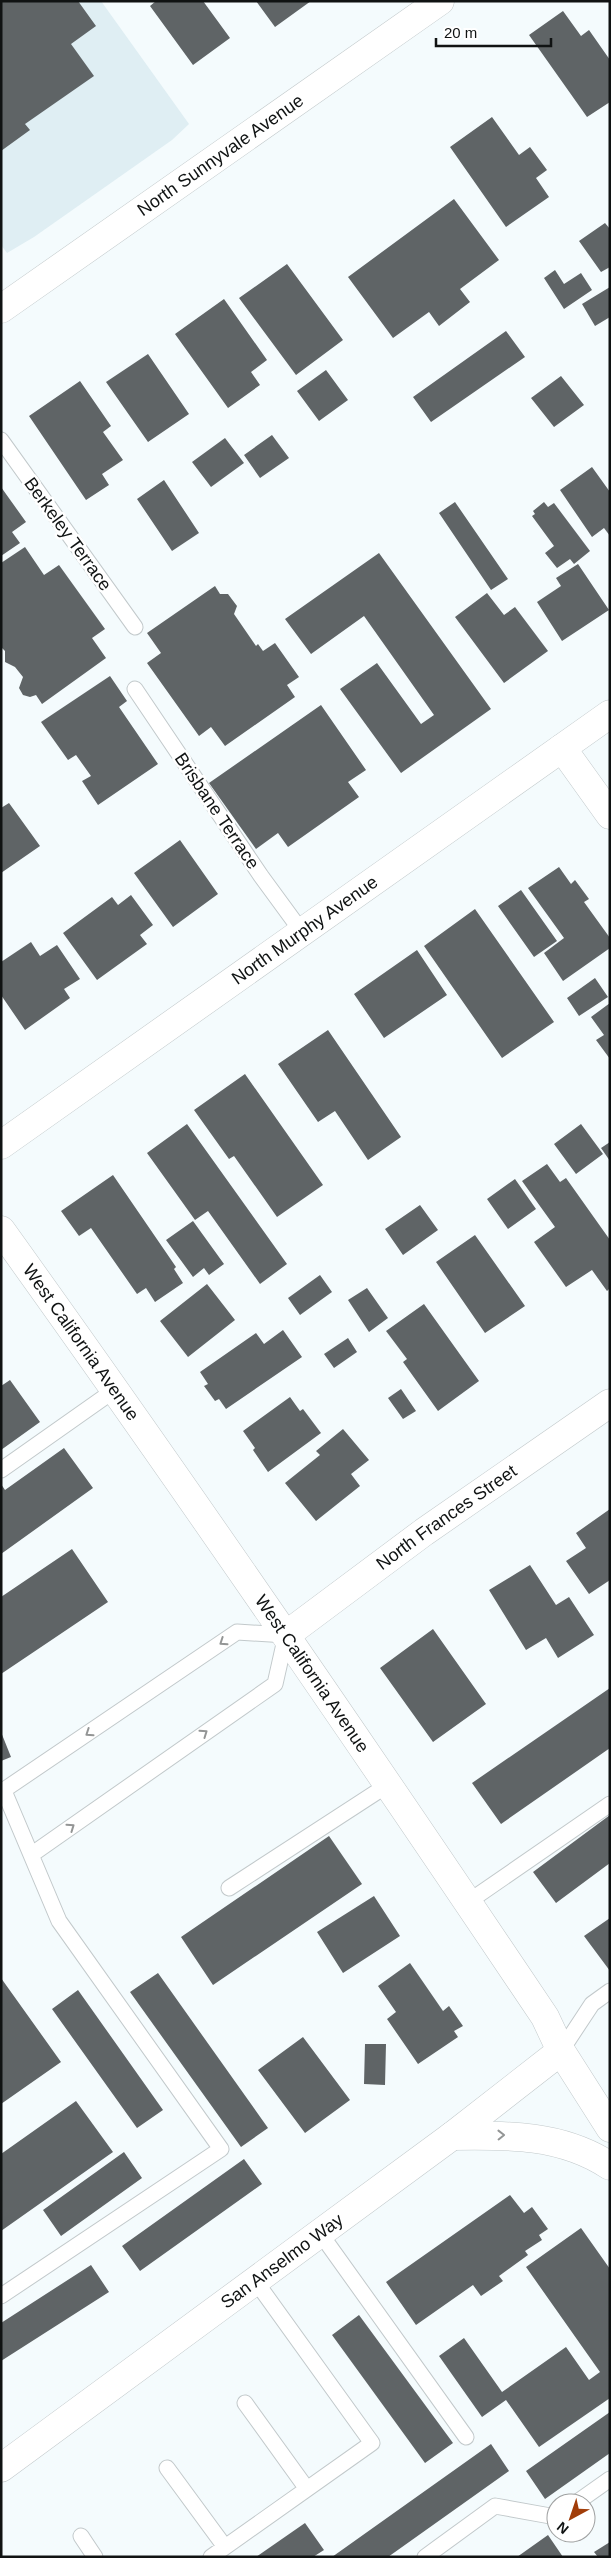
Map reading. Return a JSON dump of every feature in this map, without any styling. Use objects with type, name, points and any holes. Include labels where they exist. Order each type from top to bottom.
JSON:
[{"type":"street","name":"North Sunnyvale Avenue","points":[[1,309],[440,1]]},
{"type":"street","name":"North Murphy Avenue","points":[[1,1146],[610,714]]},
{"type":"street","points":[[562,748],[610,815]]},
{"type":"street","name":"West California Avenue","points":[[1,1230],[116,1389],[389,1784],[545,2017],[561,2052],[610,2128]]},
{"type":"street","name":"North Frances Street","points":[[286,1635],[424,1532],[610,1403]]},
{"type":"street","name":"San Anselmo Way","points":[[1,2468],[254,2279],[452,2136],[561,2052]]},
{"type":"street","points":[[452,2136],[511,2135],[552,2141],[593,2154],[610,2166]]},
{"type":"lane","name":"Berkeley Terrace","points":[[1,440],[135,627]]},
{"type":"lane","name":"Brisbane Terrace","points":[[135,689],[261,876],[302,932]]},
{"type":"lane","points":[[1,1470],[116,1389]]},
{"type":"lane","points":[[1,2296],[221,2149],[59,1921],[2,1792],[237,1632],[286,1635],[275,1684],[31,1854]]},
{"type":"lane","points":[[229,1888],[389,1784]]},
{"type":"lane","points":[[468,1902],[610,1804]]},
{"type":"lane","points":[[561,2052],[592,2004],[610,1991]]},
{"type":"lane","points":[[320,2233],[466,2437]]},
{"type":"lane","points":[[211,2557],[372,2443],[254,2279]]},
{"type":"lane","points":[[245,2403],[307,2489]]},
{"type":"lane","points":[[167,2468],[225,2547]]},
{"type":"lane","points":[[590,2493],[610,2479]]},
{"type":"lane","points":[[424,2557],[495,2506],[546,2515]]},
{"type":"lane","points":[[80,2536],[95,2557]]},
{"type":"shaded area","points":[[1,1],[101,1],[189,124],[172,140],[34,237],[7,253],[1,245]]},
{"type":"building","points":[[1,1],[78,1],[96,26],[71,44],[94,76],[25,124],[30,130],[1,151]]},
{"type":"building","points":[[156,1],[203,1],[230,38],[193,65],[150,6]]},
{"type":"building","points":[[256,1],[311,1],[275,27]]},
{"type":"building","points":[[563,11],[581,36],[589,30],[610,60],[610,102],[587,117],[529,35]]},
{"type":"building","points":[[492,117],[519,155],[530,147],[547,170],[536,178],[549,197],[506,227],[450,147]]},
{"type":"building","points":[[454,199],[499,260],[460,289],[470,302],[439,326],[429,312],[393,338],[348,277]]},
{"type":"building","points":[[605,223],[610,229],[610,267],[601,272],[579,241]]},
{"type":"building","points":[[287,264],[343,340],[296,375],[239,298]]},
{"type":"building","points":[[555,270],[564,284],[581,273],[592,290],[564,309],[544,278]]},
{"type":"building","points":[[610,287],[610,317],[595,326],[582,304]]},
{"type":"building","points":[[224,299],[267,360],[251,372],[260,385],[228,408],[175,334]]},
{"type":"building","points":[[506,331],[525,357],[431,422],[413,397]]},
{"type":"building","points":[[148,354],[189,414],[148,442],[106,382]]},
{"type":"building","points":[[326,370],[348,400],[319,421],[297,391]]},
{"type":"building","points":[[561,376],[584,405],[554,427],[531,398]]},
{"type":"building","points":[[80,381],[111,426],[103,432],[123,460],[102,474],[109,485],[86,500],[29,416]]},
{"type":"building","points":[[272,435],[289,458],[260,478],[244,455]]},
{"type":"building","points":[[225,438],[244,463],[211,487],[192,462]]},
{"type":"building","points":[[592,467],[610,492],[610,536],[604,528],[592,537],[560,490]]},
{"type":"building","points":[[164,480],[199,533],[172,551],[137,499]]},
{"type":"building","points":[[1,487],[26,522],[12,532],[20,543],[1,556]]},
{"type":"building","points":[[455,502],[508,579],[491,590],[439,513]]},
{"type":"building","points":[[544,502],[548,507],[554,503],[590,551],[574,564],[570,559],[557,568],[545,553],[554,546],[532,516],[535,514],[533,511]]},
{"type":"building","points":[[25,547],[44,575],[59,565],[105,629],[92,638],[106,658],[42,704],[36,695],[30,697],[23,695],[19,688],[23,677],[15,667],[5,662],[5,651],[1,647],[1,563]]},
{"type":"building","points":[[379,553],[491,709],[401,773],[340,689],[377,663],[421,724],[434,715],[364,616],[311,654],[285,619]]},
{"type":"building","points":[[578,564],[609,610],[562,641],[537,602],[561,586],[556,578]]},
{"type":"building","points":[[215,586],[220,594],[228,594],[237,606],[234,614],[256,646],[258,644],[263,651],[275,643],[299,677],[287,685],[295,697],[225,746],[211,727],[199,736],[147,663],[161,653],[147,633]]},
{"type":"building","points":[[487,593],[504,615],[515,607],[548,651],[504,683],[455,617]]},
{"type":"building","points":[[110,676],[127,701],[119,707],[158,764],[98,805],[82,781],[91,776],[76,755],[68,760],[41,722]]},
{"type":"building","points":[[321,705],[366,770],[348,782],[359,797],[288,847],[278,833],[256,849],[209,783]]},
{"type":"building","points":[[9,803],[40,846],[1,873],[1,808]]},
{"type":"building","points":[[180,840],[218,894],[173,927],[134,873]]},
{"type":"building","points":[[559,867],[571,884],[575,880],[589,899],[584,902],[610,938],[610,948],[563,981],[544,953],[564,938],[528,888]]},
{"type":"building","points":[[521,890],[557,941],[534,957],[498,906]]},
{"type":"building","points":[[131,895],[153,925],[140,935],[147,944],[97,980],[63,933],[112,897],[118,905]]},
{"type":"building","points":[[475,909],[554,1022],[502,1058],[424,946]]},
{"type":"building","points":[[31,942],[40,956],[57,945],[80,979],[64,989],[70,998],[25,1030],[1,995],[1,962]]},
{"type":"building","points":[[417,950],[447,995],[384,1038],[354,994]]},
{"type":"building","points":[[595,978],[608,997],[579,1016],[567,998]]},
{"type":"building","points":[[610,1003],[610,1059],[596,1040],[604,1035],[591,1017]]},
{"type":"building","points":[[328,1030],[401,1137],[368,1160],[335,1111],[318,1122],[278,1064]]},
{"type":"building","points":[[245,1074],[323,1185],[277,1217],[234,1156],[229,1159],[194,1110]]},
{"type":"building","points":[[187,1124],[287,1264],[260,1284],[208,1211],[195,1220],[147,1153]]},
{"type":"building","points":[[581,1124],[603,1154],[576,1174],[554,1144]]},
{"type":"building","points":[[610,1142],[610,1161],[601,1148]]},
{"type":"building","points":[[547,1164],[560,1182],[566,1178],[610,1240],[610,1288],[607,1291],[592,1270],[566,1287],[534,1242],[555,1227],[522,1181]]},
{"type":"building","points":[[113,1175],[176,1267],[174,1269],[183,1283],[155,1302],[146,1288],[137,1294],[91,1228],[79,1236],[61,1211]]},
{"type":"building","points":[[515,1179],[536,1209],[508,1229],[487,1199]]},
{"type":"building","points":[[420,1205],[438,1230],[403,1255],[385,1229]]},
{"type":"building","points":[[193,1221],[224,1264],[209,1275],[204,1268],[193,1277],[166,1240]]},
{"type":"building","points":[[475,1235],[525,1306],[485,1333],[436,1262]]},
{"type":"building","points":[[320,1275],[332,1292],[300,1315],[288,1298]]},
{"type":"building","points":[[207,1284],[235,1320],[188,1357],[160,1321]]},
{"type":"building","points":[[367,1288],[388,1318],[369,1332],[348,1300]]},
{"type":"building","points":[[424,1304],[479,1381],[438,1411],[403,1362],[407,1359],[386,1331]]},
{"type":"building","points":[[283,1330],[302,1357],[226,1409],[219,1399],[215,1401],[204,1386],[208,1384],[200,1372],[256,1333],[264,1344]]},
{"type":"building","points":[[348,1338],[357,1352],[334,1368],[324,1354]]},
{"type":"building","points":[[10,1380],[40,1422],[1,1450],[1,1386]]},
{"type":"building","points":[[401,1389],[416,1411],[403,1419],[388,1398]]},
{"type":"building","points":[[290,1397],[300,1411],[303,1409],[321,1433],[268,1472],[243,1431]]},
{"type":"building","points":[[343,1429],[369,1460],[351,1474],[360,1486],[316,1521],[285,1483],[320,1455],[316,1451]]},
{"type":"building","points":[[64,1448],[93,1488],[1,1554],[1,1484],[5,1490]]},
{"type":"building","points":[[610,1509],[610,1580],[589,1594],[566,1561],[586,1548],[576,1533]]},
{"type":"building","points":[[72,1549],[108,1602],[1,1674],[1,1597]]},
{"type":"building","points":[[530,1565],[556,1605],[569,1597],[594,1635],[558,1658],[546,1638],[526,1650],[489,1590]]},
{"type":"building","points":[[433,1629],[486,1704],[433,1742],[380,1668]]},
{"type":"building","points":[[610,1688],[610,1748],[501,1824],[472,1783]]},
{"type":"building","points":[[1,1732],[11,1757],[1,1761]]},
{"type":"building","points":[[610,1815],[610,1863],[556,1903],[533,1872]]},
{"type":"building","points":[[329,1836],[362,1884],[213,1985],[181,1937]]},
{"type":"building","points":[[374,1896],[400,1936],[343,1973],[317,1932]]},
{"type":"building","points":[[610,1918],[610,1971],[584,1936]]},
{"type":"building","points":[[410,1963],[443,2011],[449,2006],[463,2026],[454,2031],[458,2037],[418,2064],[387,2019],[396,2012],[378,1986]]},
{"type":"building","points":[[158,1973],[268,2128],[241,2147],[130,1992]]},
{"type":"building","points":[[1,1978],[61,2062],[1,2104]]},
{"type":"building","points":[[78,1990],[163,2110],[137,2128],[52,2009]]},
{"type":"building","points":[[303,2037],[350,2100],[305,2133],[258,2070]]},
{"type":"building","points":[[365,2044],[386,2044],[385,2085],[364,2084]]},
{"type":"building","points":[[76,2101],[113,2152],[1,2231],[1,2154]]},
{"type":"building","points":[[124,2152],[142,2178],[61,2236],[43,2210]]},
{"type":"building","points":[[244,2159],[262,2184],[140,2271],[122,2246]]},
{"type":"building","points":[[510,2195],[524,2213],[532,2207],[548,2229],[539,2235],[542,2240],[525,2251],[528,2255],[499,2276],[503,2281],[481,2296],[473,2285],[416,2325],[386,2282]]},
{"type":"building","points":[[581,2228],[610,2269],[610,2398],[539,2447],[506,2400],[482,2417],[439,2356],[464,2338],[502,2392],[566,2347],[589,2380],[600,2372],[526,2267]]},
{"type":"building","points":[[91,2265],[109,2292],[1,2361],[1,2323]]},
{"type":"building","points":[[359,2315],[453,2443],[425,2463],[332,2335]]},
{"type":"building","points":[[610,2412],[610,2453],[553,2493],[546,2493],[545,2499],[526,2471]]},
{"type":"building","points":[[491,2444],[509,2471],[388,2557],[332,2557]]},
{"type":"building","points":[[305,2523],[324,2550],[313,2557],[256,2557]]},
{"type":"building","points":[[546,2536],[546,2543],[553,2543],[563,2557],[517,2557]]},
{"type":"building","points":[[610,2542],[610,2557],[598,2557],[594,2552]]}]
